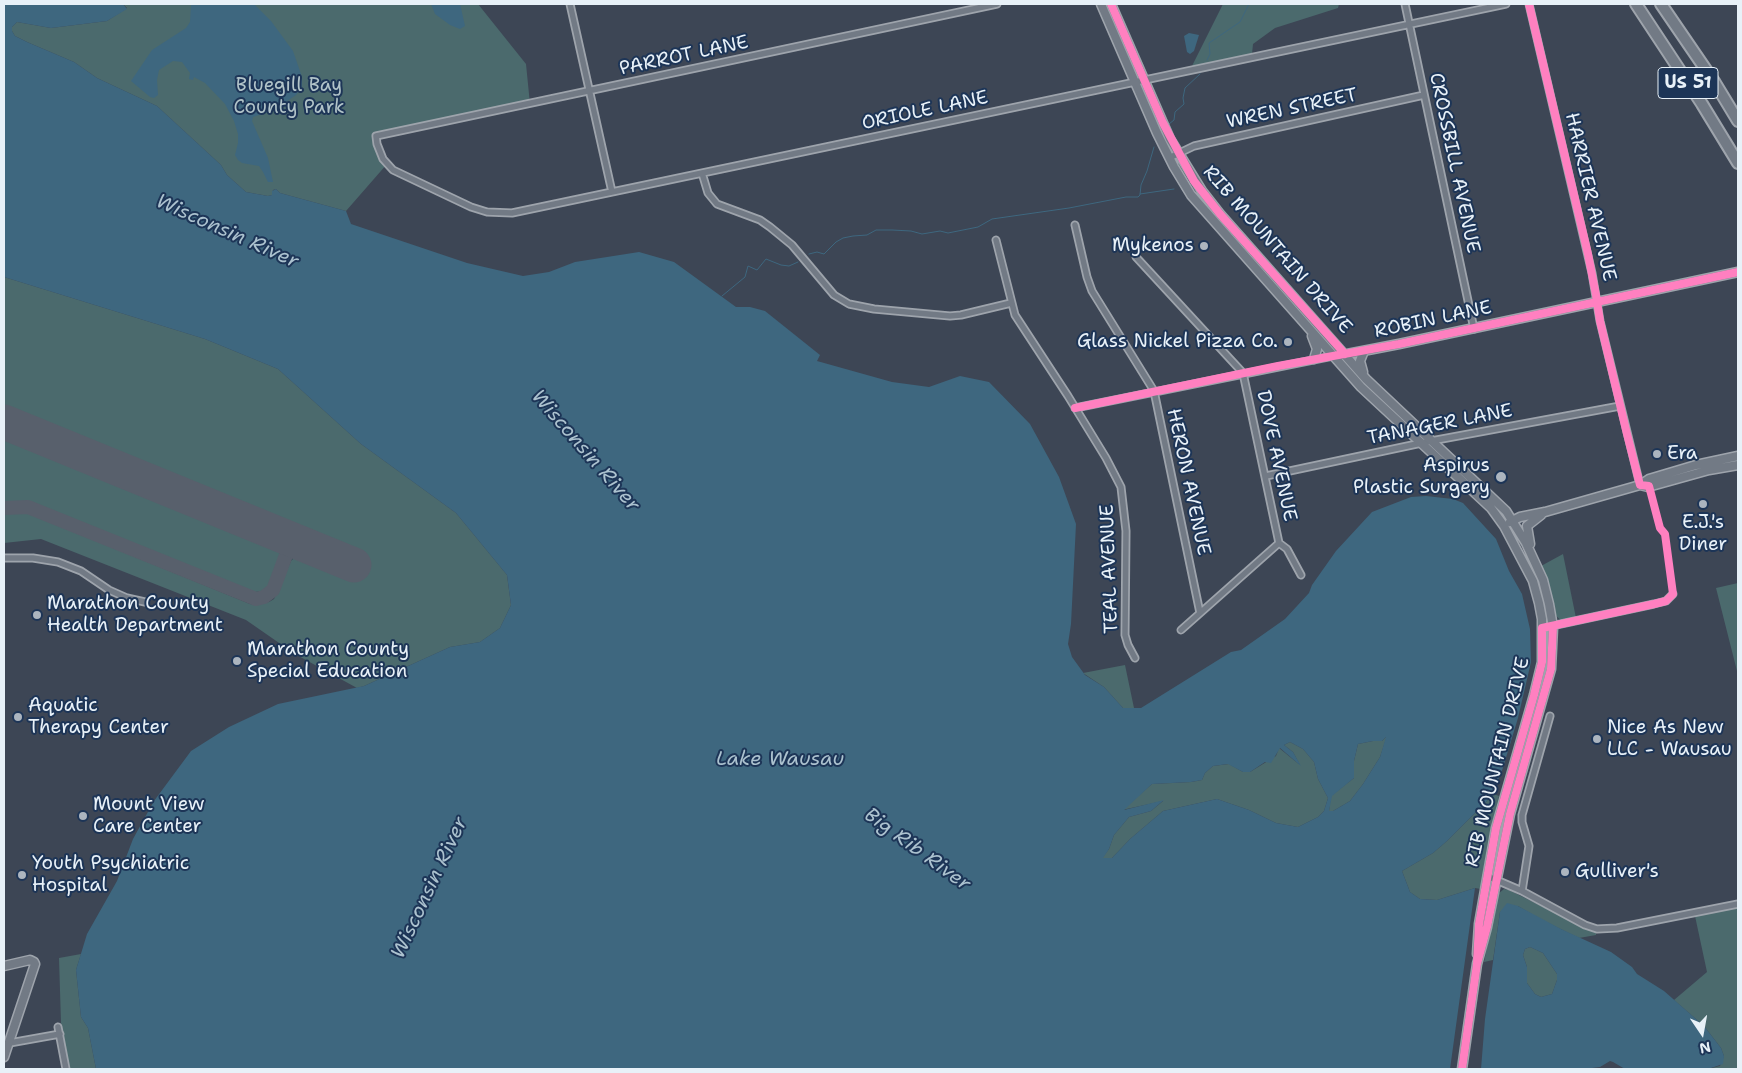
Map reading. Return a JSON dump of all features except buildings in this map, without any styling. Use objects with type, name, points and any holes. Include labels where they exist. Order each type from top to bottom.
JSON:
[{"type":"highway","name":"US 51","points":[[1636,4],[1697,96],[1737,161]]},
{"type":"highway","name":"US 51","points":[[1661,4],[1715,83],[1738,121]]},
{"type":"highway","points":[[1737,161],[1738,172]]},
{"type":"main road","name":"RIB MOUNTAIN DRIVE","points":[[1101,4],[1169,158],[1188,190],[1203,210],[1360,388],[1483,500],[1504,526],[1524,561],[1534,586],[1539,603],[1542,628],[1542,662],[1496,828],[1486,876],[1477,937],[1477,964]]},
{"type":"main road","name":"RIB MOUNTAIN DRIVE","points":[[1111,4],[1144,80],[1178,153],[1191,176],[1215,208],[1366,378],[1504,509],[1536,565],[1547,596],[1553,627],[1551,669],[1510,814],[1487,927],[1477,964],[1462,1069]]},
{"type":"main road","name":"ROBIN LANE","points":[[1332,356],[1474,329],[1738,272]]},
{"type":"main road","points":[[1310,330],[1317,347],[1314,360]]},
{"type":"main road","points":[[1364,351],[1360,362],[1366,378]]},
{"type":"main road","points":[[1504,526],[1512,520],[1640,485],[1645,481],[1667,474],[1738,456]]},
{"type":"main road","points":[[1640,485],[1648,487],[1708,470],[1738,465]]},
{"type":"main road","points":[[1536,565],[1527,527],[1531,521],[1545,512]]},
{"type":"main road","points":[[4,966],[30,960],[35,962],[6,1044],[4,1057]]},
{"type":"street","points":[[570,4],[612,192]]},
{"type":"street","name":"PARROT LANE","points":[[376,136],[997,4]]},
{"type":"street","name":"CROSSBILL AVENUE","points":[[1405,4],[1474,329]]},
{"type":"street","name":"ORIOLE LANE","points":[[376,136],[378,150],[393,170],[471,207],[487,212],[523,211],[1506,4]]},
{"type":"street","name":"HARRIER AVENUE","points":[[1529,4],[1598,302],[1600,321],[1640,485]]},
{"type":"street","name":"WREN STREET","points":[[1169,158],[1195,146],[1424,95]]},
{"type":"street","points":[[702,173],[708,193],[717,204],[760,220],[770,227],[792,246],[834,295],[849,304],[950,316],[1011,303]]},
{"type":"street","name":"HERON AVENUE","points":[[1076,225],[1087,277],[1092,291],[1154,391],[1200,613]]},
{"type":"street","name":"TEAL AVENUE","points":[[996,240],[1015,315],[1106,458],[1121,487],[1126,531],[1125,635],[1135,658]]},
{"type":"street","name":"DOVE AVENUE","points":[[1136,257],[1243,373],[1280,542],[1287,549],[1301,575]]},
{"type":"street","name":"ROBIN LANE","points":[[1075,408],[1332,356]]},
{"type":"street","name":"TANAGER LANE","points":[[1266,476],[1431,441],[1620,406]]},
{"type":"street","points":[[1181,630],[1280,542]]},
{"type":"street","points":[[4,558],[38,558],[58,562],[82,571],[117,594],[145,602]]},
{"type":"street","points":[[1542,628],[1654,604],[1666,600],[1673,594]]},
{"type":"street","points":[[1522,891],[1529,846],[1522,822],[1522,814],[1550,716]]},
{"type":"street","points":[[1486,876],[1522,891],[1585,925],[1601,929],[1617,928],[1738,904]]},
{"type":"street","points":[[6,1044],[59,1031],[66,1069]]},
{"type":"green space","name":"Bluegill Bay County Park","points":[[123,4],[478,4],[526,64],[530,104],[376,136],[387,164],[346,211],[280,193],[276,189],[273,190],[272,195],[268,196],[246,192],[227,175],[221,165],[157,106],[97,78],[74,62],[15,36],[12,31],[12,27],[17,22],[51,28],[107,21],[127,8]]},
{"type":"green space","points":[[1223,4],[1339,4],[1338,8],[1275,28],[1253,44],[1252,54],[1192,66]]},
{"type":"green space","points":[[4,277],[205,339],[278,369],[361,444],[456,513],[507,575],[511,605],[500,628],[480,642],[450,647],[357,688],[295,654],[246,620],[41,539],[4,543],[4,514],[28,513],[250,604],[257,605],[274,599],[291,561],[295,557],[299,555],[306,556],[349,573],[358,553],[4,409]]},
{"type":"green space","points":[[4,434],[271,542],[279,548],[280,557],[268,587],[263,591],[255,592],[32,503],[24,501],[4,503]]},
{"type":"green space","points":[[1563,554],[1576,618],[1562,621],[1556,616],[1541,566]]},
{"type":"green space","points":[[1738,583],[1738,675],[1716,588]]},
{"type":"green space","points":[[1125,665],[1134,708],[1123,708],[1104,687],[1083,673]]},
{"type":"green space","points":[[1387,736],[1380,757],[1350,801],[1333,811],[1329,811],[1331,796],[1354,778],[1354,761],[1358,744],[1382,741]]},
{"type":"green space","points":[[1290,742],[1303,749],[1314,762],[1318,779],[1328,798],[1324,811],[1318,817],[1298,827],[1276,823],[1249,810],[1217,799],[1163,811],[1130,839],[1112,858],[1102,858],[1109,849],[1114,835],[1129,817],[1151,811],[1163,801],[1122,810],[1152,784],[1202,780],[1205,773],[1213,766],[1229,764],[1243,772],[1250,772],[1276,756],[1279,748],[1300,765],[1293,752],[1284,745]]},
{"type":"green space","points":[[1491,793],[1499,796],[1488,841],[1481,889],[1475,888],[1437,900],[1420,899],[1410,892],[1402,871],[1433,853],[1447,841],[1487,801]]},
{"type":"green space","points":[[1504,889],[1596,932],[1596,935],[1579,938],[1518,906],[1500,912],[1493,960],[1484,962],[1498,894]]},
{"type":"green space","points":[[1738,907],[1738,1069],[1708,1069],[1720,1066],[1724,1056],[1721,1048],[1704,1026],[1674,1000],[1707,972],[1695,916]]},
{"type":"green space","points":[[1530,947],[1543,953],[1557,974],[1552,994],[1541,997],[1535,994],[1527,983],[1527,967],[1523,955],[1525,949]]},
{"type":"green space","points":[[81,954],[76,970],[81,1017],[88,1028],[96,1069],[69,1069],[61,1023],[59,958]]},
{"type":"water","name":"Lake Wausau","points":[[4,4],[123,4],[127,9],[107,21],[51,28],[17,22],[12,27],[12,31],[15,36],[74,62],[97,78],[157,106],[221,165],[227,175],[246,192],[268,196],[272,195],[272,191],[276,189],[280,193],[346,211],[351,224],[467,263],[523,276],[549,272],[575,262],[639,252],[674,262],[736,307],[750,307],[765,311],[820,355],[817,361],[892,382],[929,387],[960,376],[989,382],[1030,424],[1059,477],[1076,524],[1071,624],[1068,644],[1072,657],[1085,675],[1104,687],[1123,708],[1141,708],[1231,652],[1241,650],[1285,619],[1309,593],[1312,585],[1336,551],[1372,512],[1411,497],[1426,496],[1453,499],[1463,503],[1496,539],[1509,571],[1522,594],[1530,629],[1531,662],[1518,718],[1501,774],[1487,801],[1433,853],[1402,871],[1410,892],[1420,899],[1437,900],[1475,888],[1450,1069],[96,1069],[88,1028],[81,1017],[76,970],[87,934],[117,881],[133,839],[154,801],[191,751],[229,727],[278,704],[364,686],[450,647],[480,642],[500,628],[511,605],[507,575],[456,513],[361,444],[278,369],[205,339],[4,277]],"holes":[[[1386,737],[1380,757],[1350,801],[1333,811],[1329,811],[1332,796],[1354,778],[1354,761],[1358,744],[1382,741]],[[1290,742],[1303,749],[1314,762],[1318,779],[1328,798],[1324,811],[1318,817],[1298,827],[1276,823],[1249,810],[1217,799],[1163,811],[1130,839],[1112,858],[1103,858],[1109,849],[1114,835],[1129,817],[1151,811],[1164,800],[1124,810],[1152,784],[1202,780],[1205,773],[1213,766],[1228,764],[1243,772],[1250,772],[1265,762],[1271,763],[1280,748],[1301,766],[1293,752],[1284,745]]]},
{"type":"water","points":[[191,4],[254,4],[271,21],[293,51],[302,77],[302,87],[296,95],[274,110],[253,117],[252,121],[268,158],[273,182],[268,182],[259,166],[242,163],[238,160],[235,155],[238,134],[225,104],[205,83],[194,77],[193,80],[189,79],[190,73],[182,62],[173,61],[159,70],[157,80],[158,95],[154,98],[150,97],[131,81],[152,50],[186,28],[190,22]]},
{"type":"water","points":[[431,4],[460,4],[465,26],[460,29],[450,25],[435,14]]},
{"type":"water","points":[[1189,33],[1199,35],[1194,51],[1190,54],[1187,52],[1184,36]]},
{"type":"water","points":[[1507,903],[1518,906],[1561,929],[1611,952],[1632,967],[1637,974],[1664,991],[1704,1026],[1721,1048],[1724,1056],[1723,1064],[1708,1069],[1625,1069],[1610,1061],[1600,1067],[1584,1069],[1481,1069],[1485,1019],[1500,912]],"holes":[[[1530,947],[1543,953],[1557,974],[1557,980],[1552,994],[1541,997],[1535,994],[1527,983],[1527,967],[1523,955],[1525,949]]]},
{"type":"waterway","points":[[1207,60],[1210,54],[1209,43],[1240,22],[1249,4]]},
{"type":"waterway","points":[[1169,124],[1174,120],[1175,112],[1184,104],[1185,88],[1200,74]]},
{"type":"waterway","points":[[809,254],[817,252],[824,254],[843,238],[867,235],[876,230],[911,231],[922,234],[940,231],[948,233],[978,227],[992,219],[1069,208],[1126,197],[1138,197],[1154,147]]},
{"type":"waterway","points":[[1140,194],[1174,189]]},
{"type":"waterway","points":[[722,296],[745,277],[748,266],[757,270],[766,259],[789,266],[798,262]]},
{"type":"taxiway","points":[[4,508],[28,507],[256,599],[264,597],[273,590],[292,539]]},
{"type":"runway","points":[[4,422],[354,565]]},
{"type":"cycle path","points":[[1111,4],[1163,123],[1194,181],[1220,214],[1345,354]]},
{"type":"cycle path","points":[[1477,964],[1479,924],[1496,828],[1542,662],[1542,628],[1666,601],[1673,594],[1665,534],[1660,528],[1649,486],[1640,485],[1627,434],[1600,321],[1588,254],[1529,4]]},
{"type":"cycle path","points":[[1075,408],[1278,366],[1399,344],[1738,272]]},
{"type":"cycle path","points":[[1462,1069],[1477,964],[1487,927],[1510,814],[1551,669],[1553,627]]},
{"type":"place","name":"Mykenos","points":[[1204,246]]},
{"type":"place","name":"Glass Nickel Pizza Co.","points":[[1288,342]]},
{"type":"place","name":"Era","points":[[1657,454]]},
{"type":"place","name":"Aspirus Plastic Surgery","points":[[1501,477]]},
{"type":"place","name":"E.J.'s Diner","points":[[1703,504]]},
{"type":"place","name":"Marathon County Health Department","points":[[37,615]]},
{"type":"place","name":"Marathon County Special Education","points":[[237,661]]},
{"type":"place","name":"Aquatic Therapy Center","points":[[18,717]]},
{"type":"place","name":"Nice As New LLC - Wausau","points":[[1597,739]]},
{"type":"place","name":"Mount View Care Center","points":[[83,816]]},
{"type":"place","name":"Gulliver's","points":[[1565,872]]},
{"type":"place","name":"Youth Psychiatric Hospital","points":[[22,875]]},
{"type":"water label","name":"Wisconsin River","points":[[227,232]]},
{"type":"water label","name":"Wisconsin River","points":[[585,451]]},
{"type":"water label","name":"Big Rib River","points":[[917,850]]},
{"type":"water label","name":"Wisconsin River","points":[[430,888]]}]
